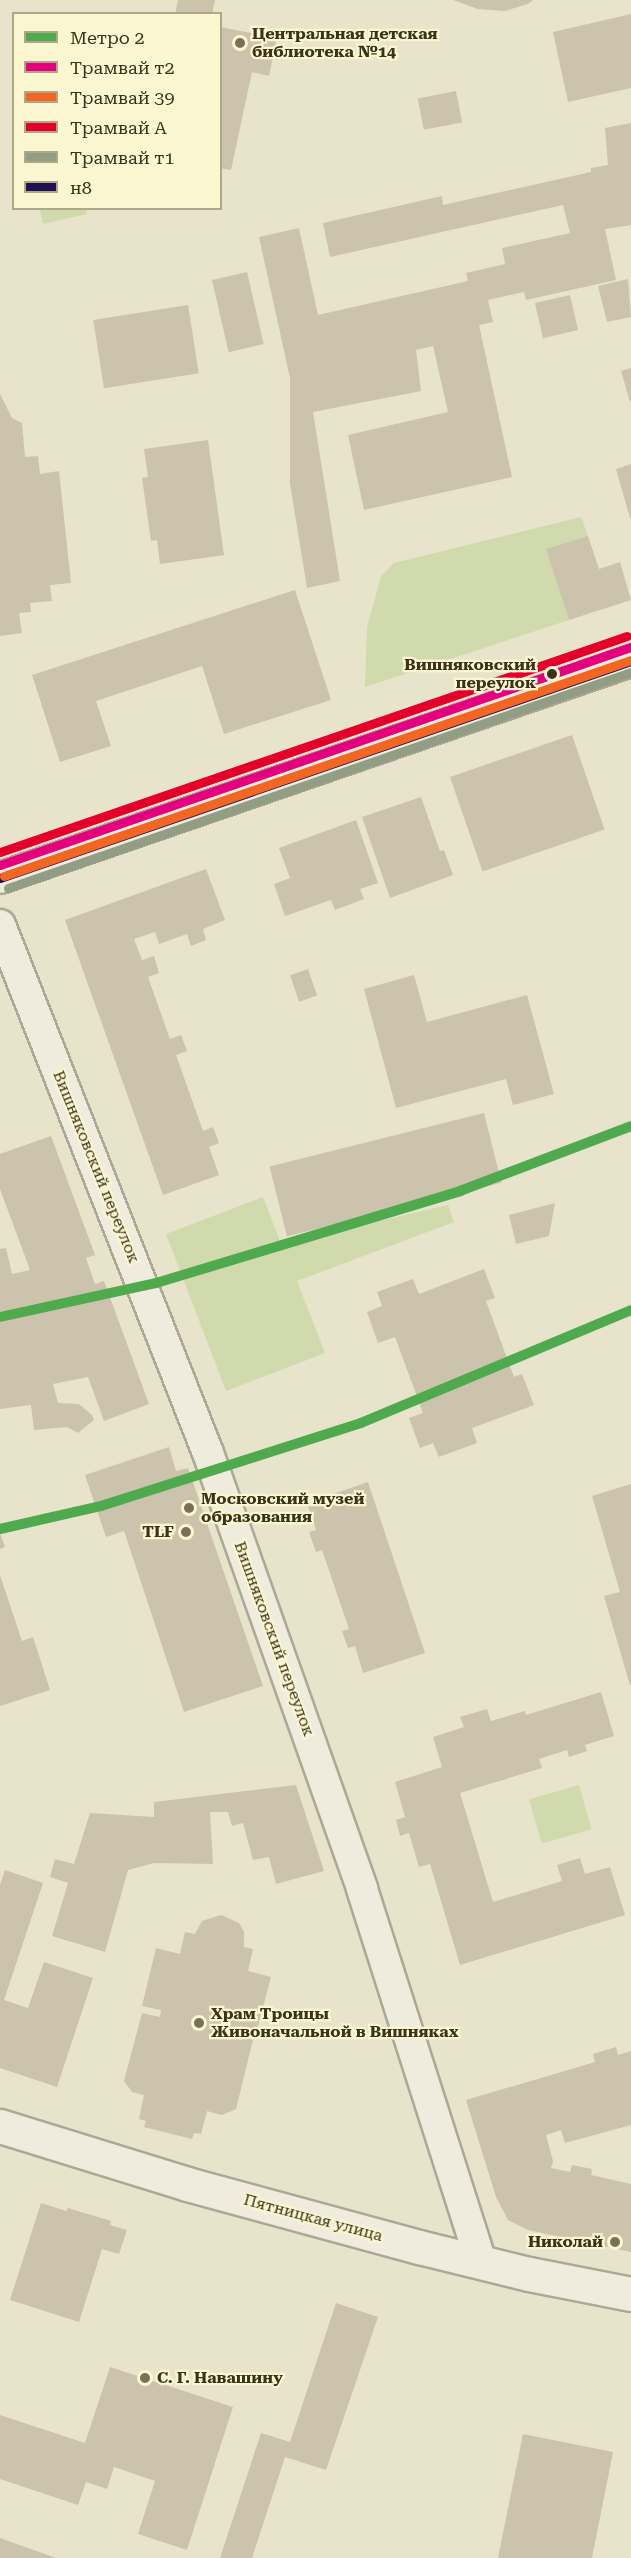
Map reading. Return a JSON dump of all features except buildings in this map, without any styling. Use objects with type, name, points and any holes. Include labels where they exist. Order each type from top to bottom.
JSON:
[{"type":"street","points":[[0,878],[631,661]]},
{"type":"street","name":"Вишняковский переулок","points":[[0,925],[212,1464],[375,1928],[481,2262]]},
{"type":"street","name":"Пятницкая улица","points":[[0,2126],[177,2182],[481,2262],[631,2294]]},
{"type":"green space","points":[[40,210],[86,210],[87,214],[43,224]]},
{"type":"green space","points":[[581,517],[588,536],[547,550],[569,620],[365,687],[367,627],[381,576],[394,563]]},
{"type":"green space","points":[[263,1197],[281,1244],[448,1205],[454,1222],[297,1281],[325,1353],[226,1391],[166,1234]]},
{"type":"green space","points":[[579,1785],[592,1829],[542,1844],[529,1799]]},
{"type":"metro line","name":"2","points":[[0,1317],[156,1283],[460,1191],[631,1126]]},
{"type":"metro line","name":"2","points":[[0,1529],[101,1506],[361,1423],[631,1310]]},
{"type":"tram line","name":"А","points":[[0,852],[627,636]]},
{"type":"tram line","name":"т2","points":[[0,865],[631,647]]},
{"type":"tram line","name":"39","points":[[4,876],[631,660]]},
{"type":"tram line","name":"т1","points":[[8,888],[631,672]]},
{"type":"transit line","name":"н8","points":[[0,878],[631,661]]},
{"type":"place","name":"Центральная детская библиотека №14","points":[[240,43]]},
{"type":"place","name":"Вишняковский переулок","points":[[552,674]]},
{"type":"place","name":"Московский музей образования","points":[[189,1508]]},
{"type":"place","name":"TLF","points":[[186,1532]]},
{"type":"place","name":"Храм Троицы Живоначальной в Вишняках","points":[[199,2023]]},
{"type":"place","name":"Николай","points":[[615,2242]]},
{"type":"place","name":"С. Г. Навашину","points":[[145,2378]]}]
